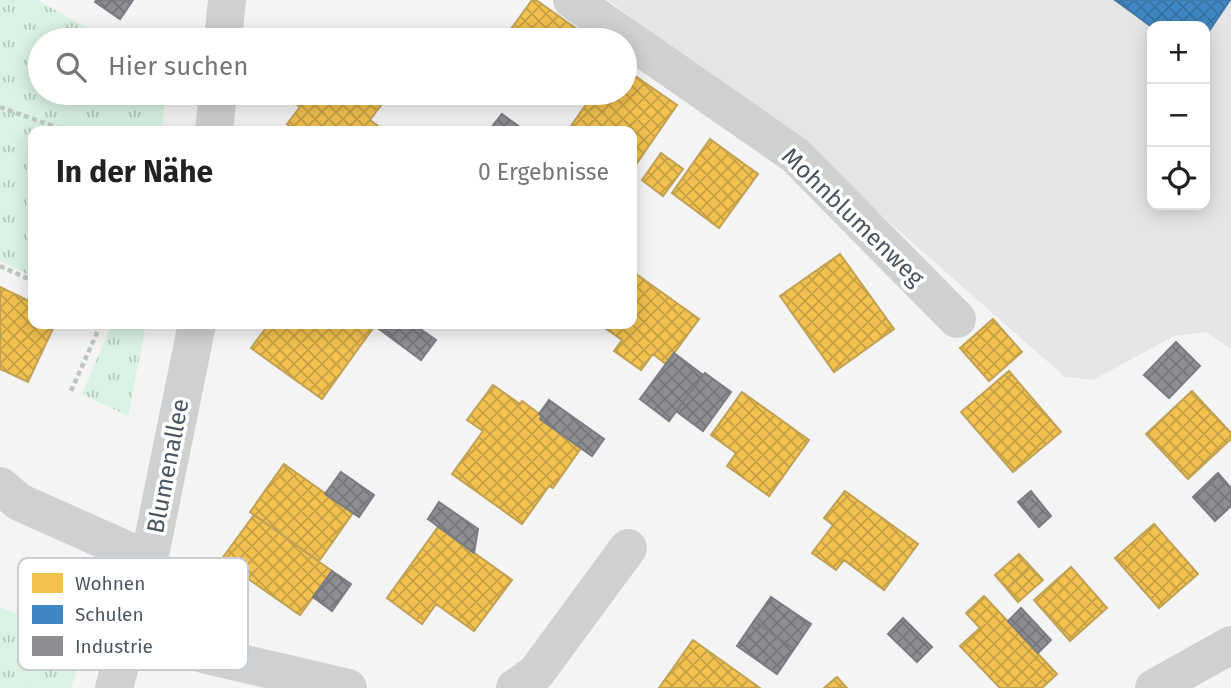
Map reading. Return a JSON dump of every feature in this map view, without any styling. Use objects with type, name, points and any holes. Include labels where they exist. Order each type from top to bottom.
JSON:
[{"type":"street","points":[[224,28],[227,0]]},
{"type":"street","name":"Mohnblumenweg","points":[[572,0],[612,28]]},
{"type":"street","name":"Mohnblumenweg","points":[[637,45],[795,155],[957,319]]},
{"type":"street","points":[[215,126],[217,105]]},
{"type":"street","name":"Blumenallee","points":[[149,558],[196,329]]},
{"type":"street","points":[[0,485],[19,502],[145,558]]},
{"type":"street","points":[[515,688],[536,673],[628,548]]},
{"type":"street","points":[[1154,688],[1231,645]]},
{"type":"street","points":[[248,665],[348,688]]},
{"type":"street","name":"Blumenallee","points":[[114,688],[119,670]]},
{"type":"path","points":[[0,107],[52,126]]},
{"type":"path","points":[[0,266],[28,279]]},
{"type":"path","points":[[71,391],[99,329]]},
{"type":"shaded area","points":[[608,0],[1231,0],[1231,349],[1206,332],[1174,336],[1093,380],[1065,377],[813,155]]},
{"type":"green space","points":[[0,0],[37,0],[87,28],[28,28],[28,105],[164,105],[162,126],[28,126],[28,275],[0,261]]},
{"type":"green space","points":[[110,329],[145,329],[128,416],[82,394]]},
{"type":"green space","points":[[0,607],[18,615],[18,670],[77,670],[71,688],[0,688]]},
{"type":"building: Wohnen","points":[[532,0],[536,0],[575,28],[512,28]]},
{"type":"building: Wohnen","points":[[637,77],[677,105],[637,163],[637,126],[571,126],[586,105],[637,105]]},
{"type":"building: Wohnen","points":[[297,105],[381,105],[370,120],[378,126],[290,126],[287,124],[300,107]]},
{"type":"building: Wohnen","points":[[710,139],[758,174],[719,228],[672,193]]},
{"type":"building: Wohnen","points":[[661,153],[683,169],[663,196],[642,180]]},
{"type":"building: Wohnen","points":[[840,254],[894,329],[834,372],[780,296]]},
{"type":"building: Wohnen","points":[[637,275],[699,319],[666,364],[653,354],[641,370],[614,351],[622,340],[606,329],[637,329]]},
{"type":"building: Wohnen","points":[[0,287],[28,301],[28,329],[53,329],[28,382],[0,369]]},
{"type":"building: Wohnen","points":[[993,319],[1022,352],[989,381],[960,348]]},
{"type":"building: Wohnen","points":[[265,329],[372,329],[322,399],[251,348]]},
{"type":"building: Wohnen","points":[[1009,371],[1061,432],[1013,472],[961,412]]},
{"type":"building: Wohnen","points":[[493,385],[520,404],[522,401],[542,416],[540,419],[581,448],[553,488],[549,486],[522,524],[452,474],[483,431],[467,420]]},
{"type":"building: Wohnen","points":[[1192,391],[1231,433],[1231,439],[1188,479],[1146,434]]},
{"type":"building: Wohnen","points":[[742,392],[809,440],[769,496],[727,466],[736,453],[711,435]]},
{"type":"building: Wohnen","points":[[284,464],[353,513],[319,561],[250,512]]},
{"type":"building: Wohnen","points":[[845,491],[918,544],[884,590],[844,560],[836,570],[812,553],[833,525],[824,518]]},
{"type":"building: Wohnen","points":[[254,515],[332,571],[300,615],[248,579],[248,558],[222,558]]},
{"type":"building: Wohnen","points":[[1154,524],[1198,574],[1159,608],[1115,558]]},
{"type":"building: Wohnen","points":[[438,527],[512,580],[474,631],[436,604],[422,624],[387,598]]},
{"type":"building: Wohnen","points":[[1019,554],[1031,567],[1007,589],[995,575]]},
{"type":"building: Wohnen","points":[[1031,567],[1043,580],[1018,602],[1007,589]]},
{"type":"building: Wohnen","points":[[1071,567],[1107,608],[1070,641],[1034,600]]},
{"type":"building: Wohnen","points":[[984,596],[1057,674],[1042,688],[1000,688],[960,646],[980,628],[966,613]]},
{"type":"building: Wohnen","points":[[693,640],[760,688],[659,688]]},
{"type":"building: Wohnen","points":[[837,677],[847,688],[824,688]]},
{"type":"building: Schulen","points":[[1115,0],[1230,0],[1210,30],[1210,21],[1147,21],[1147,23]]},
{"type":"building: Industrie","points":[[133,0],[120,19],[95,2]]},
{"type":"building: Industrie","points":[[502,114],[518,126],[493,126]]},
{"type":"building: Industrie","points":[[379,329],[420,329],[436,340],[421,360]]},
{"type":"building: Industrie","points":[[1176,342],[1200,366],[1169,398],[1144,375]]},
{"type":"building: Industrie","points":[[674,353],[703,375],[669,421],[640,399]]},
{"type":"building: Industrie","points":[[705,373],[731,392],[703,431],[676,411]]},
{"type":"building: Industrie","points":[[549,400],[604,439],[592,456],[540,419],[542,416],[539,414]]},
{"type":"building: Industrie","points":[[341,472],[374,495],[359,517],[325,494]]},
{"type":"building: Industrie","points":[[1218,473],[1231,488],[1231,506],[1215,521],[1193,497]]},
{"type":"building: Industrie","points":[[1031,491],[1051,516],[1039,527],[1018,502]]},
{"type":"building: Industrie","points":[[439,502],[478,529],[474,553],[428,519]]},
{"type":"building: Industrie","points":[[332,571],[351,584],[332,611],[313,597]]},
{"type":"building: Industrie","points":[[771,597],[811,624],[794,649],[754,621]]},
{"type":"building: Industrie","points":[[1021,608],[1051,640],[1038,653],[1008,621]]},
{"type":"building: Industrie","points":[[903,618],[932,647],[917,662],[888,634]]},
{"type":"building: Industrie","points":[[754,621],[794,649],[777,674],[737,646]]}]
